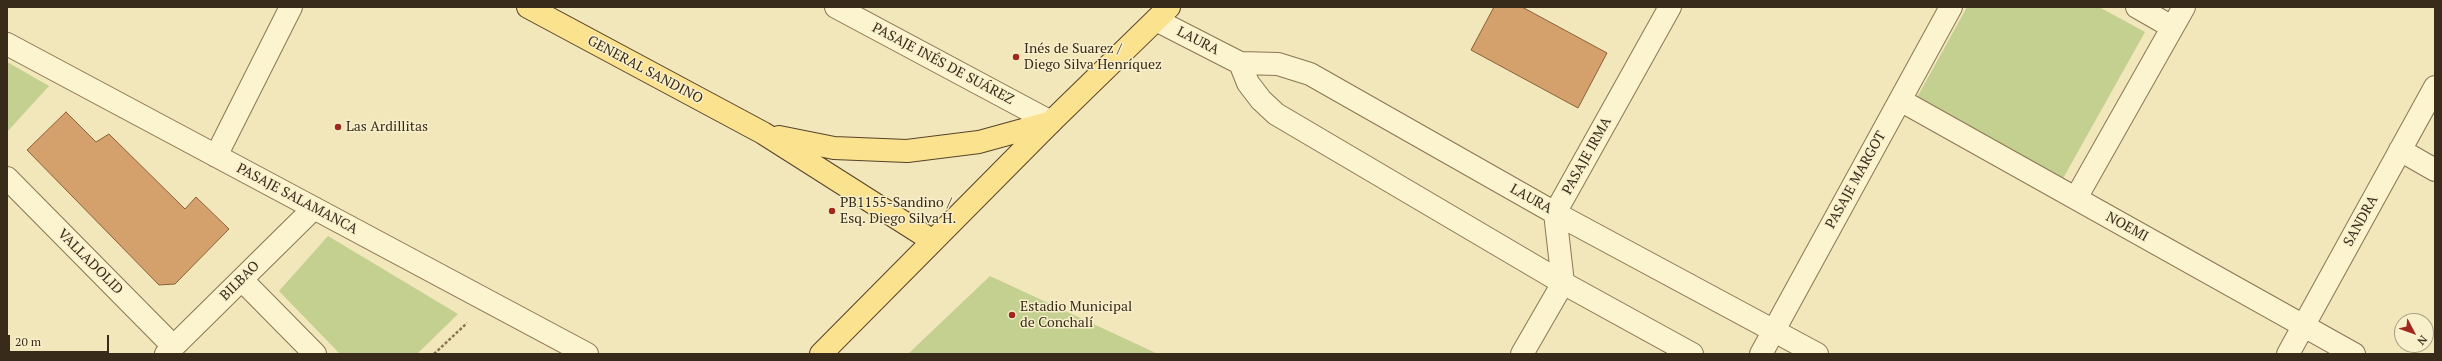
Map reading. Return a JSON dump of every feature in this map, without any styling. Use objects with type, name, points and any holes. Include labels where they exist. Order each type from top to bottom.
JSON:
[{"type":"main road","name":"GENERAL SANDINO","points":[[528,7],[762,133],[933,241]]},
{"type":"main road","points":[[821,354],[1050,122],[1162,13]]},
{"type":"main road","name":"GENERAL SANDINO","points":[[762,133],[797,142],[834,148],[906,151],[979,142],[1050,122]]},
{"type":"street","points":[[216,156],[291,7]]},
{"type":"street","name":"PASAJE INÉS DE SUÁREZ","points":[[836,7],[1050,122]]},
{"type":"street","name":"PASAJE MARGOT","points":[[1761,354],[1951,7]]},
{"type":"street","points":[[2137,7],[2172,27]]},
{"type":"street","points":[[2076,198],[2184,7]]},
{"type":"street","name":"PASAJE IRMA","points":[[1556,213],[1664,9]]},
{"type":"street","name":"LAURA","points":[[1162,13],[1240,63],[1278,64],[1310,74],[1556,213],[1817,354]]},
{"type":"street","name":"PASAJE SALAMANCA","points":[[7,44],[587,354]]},
{"type":"street","points":[[1240,63],[1248,83],[1260,100],[1276,114],[1563,282],[1692,354]]},
{"type":"street","name":"SANDRA","points":[[2288,354],[2435,87]]},
{"type":"street","name":"NOEMI","points":[[1900,100],[2354,354]]},
{"type":"street","points":[[2400,150],[2435,170]]},
{"type":"street","name":"VALLADOLID","points":[[7,178],[170,350]]},
{"type":"street","name":"BILBAO","points":[[170,350],[314,208]]},
{"type":"street","points":[[1522,354],[1563,282],[1556,213]]},
{"type":"street","points":[[242,280],[315,354]]},
{"type":"path","points":[[434,354],[489,302]]},
{"type":"green space","points":[[1967,7],[2099,7],[2145,32],[2061,182],[1915,101]]},
{"type":"green space","points":[[7,62],[49,86],[7,132]]},
{"type":"green space","points":[[328,236],[458,314],[417,354],[340,354],[279,291]]},
{"type":"green space","name":"Estadio Municipal de Conchalí","points":[[990,276],[1158,354],[908,354]]},
{"type":"building","points":[[1494,7],[1522,7],[1607,53],[1578,108],[1471,50]]},
{"type":"building","points":[[66,112],[96,142],[109,134],[185,209],[196,197],[229,229],[175,284],[159,285],[27,150]]},
{"type":"place","name":"Inés de Suarez / Diego Silva Henríquez","points":[[1016,57]]},
{"type":"place","name":"Las Ardillitas","points":[[338,127]]},
{"type":"place","name":"PB1155-Sandino / Esq. Diego Silva H.","points":[[832,211]]},
{"type":"place","name":"Estadio Municipal de Conchalí","points":[[1012,315]]}]
